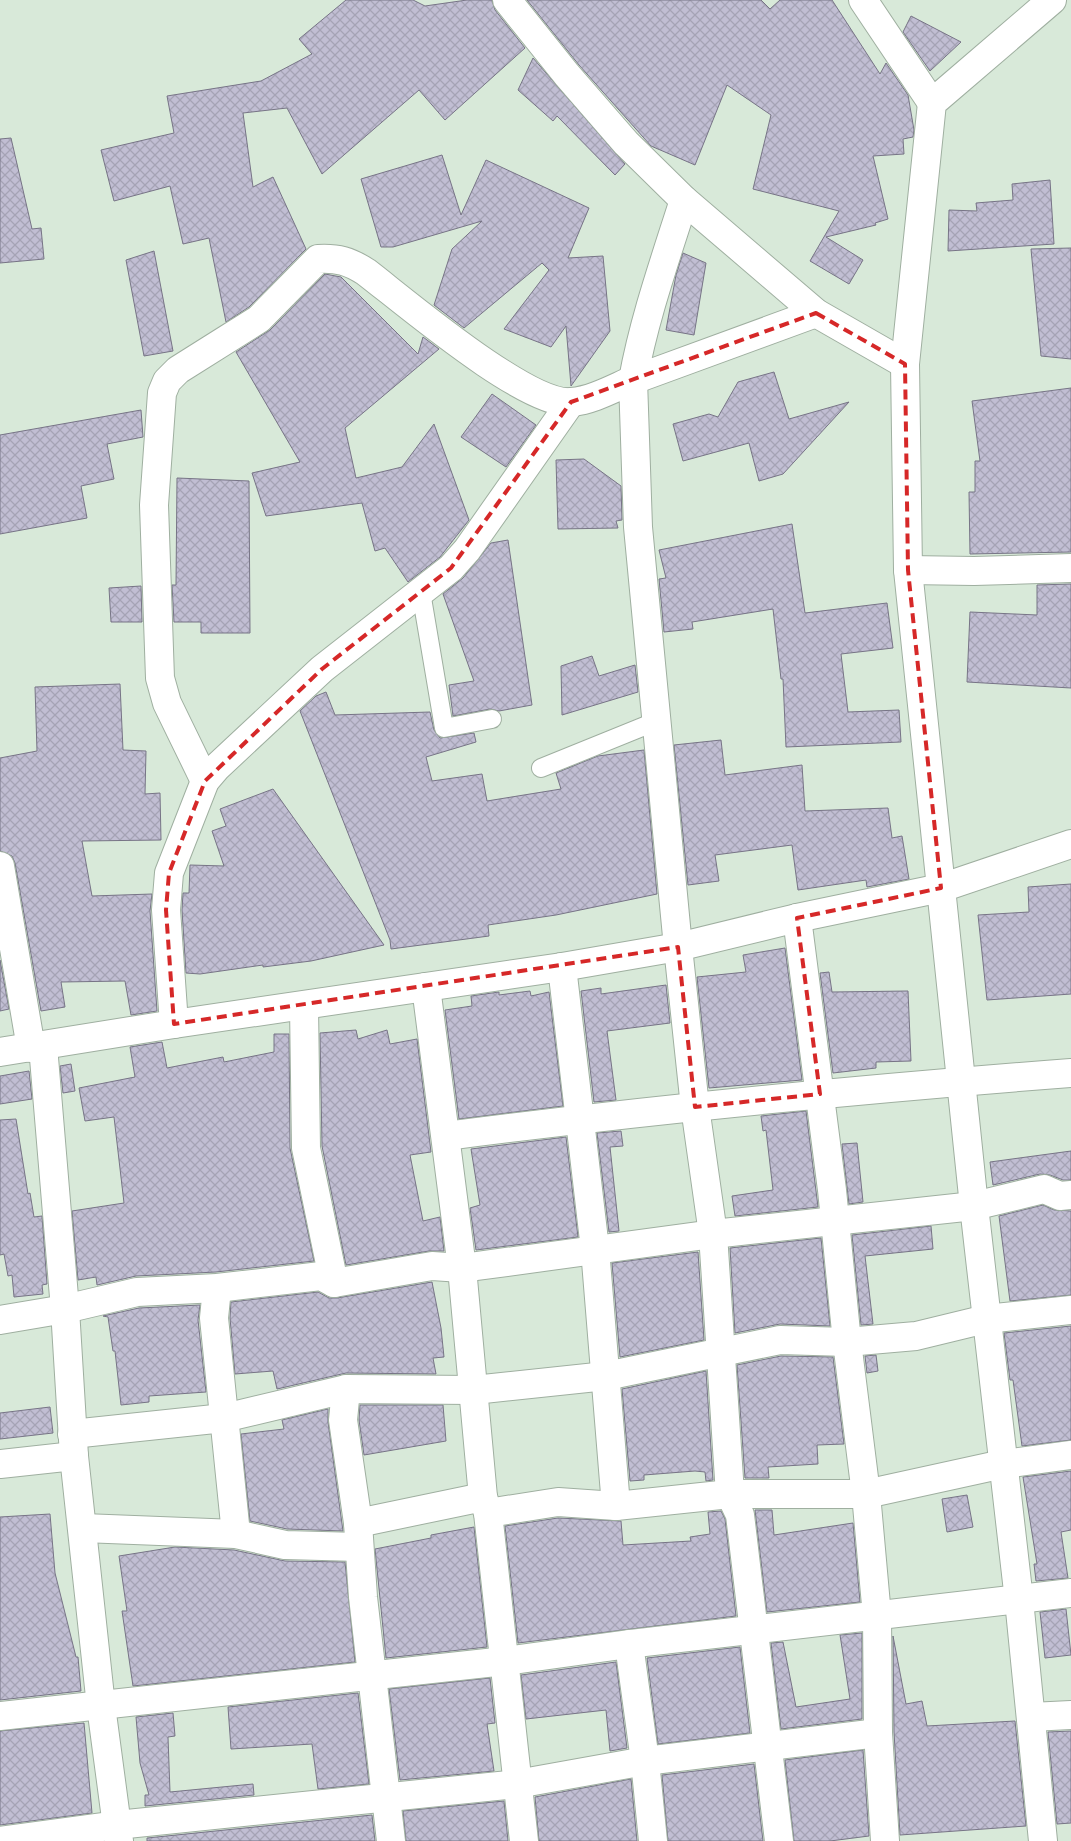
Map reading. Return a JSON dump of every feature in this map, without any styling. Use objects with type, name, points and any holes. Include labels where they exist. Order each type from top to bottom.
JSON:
[{"type":"street","points":[[507,0],[567,75],[626,142],[684,200],[816,313],[905,364]]},
{"type":"street","points":[[863,0],[932,102],[905,364],[908,570],[986,1319],[1019,1600],[1042,1841]]},
{"type":"street","points":[[932,102],[1052,0]]},
{"type":"street","points":[[684,200],[638,350],[633,380],[638,527],[678,947],[695,1107],[713,1234],[719,1354],[730,1494],[740,1515],[779,1841]]},
{"type":"street","points":[[205,781],[167,703],[160,678],[154,505],[162,393],[167,381],[178,370],[210,348],[259,319],[318,259],[335,258],[351,262],[480,361],[551,400],[571,402],[590,398],[633,380],[816,313]]},
{"type":"street","points":[[174,1024],[166,910],[169,873],[205,781],[217,767],[322,669],[451,568],[467,550],[571,402]]},
{"type":"street","points":[[908,570],[974,571],[1071,568]]},
{"type":"street","points":[[0,1052],[174,1024],[562,967],[678,947],[796,918],[940,888],[1071,844]]},
{"type":"street","points":[[0,866],[37,1047],[65,1309],[73,1445],[101,1706],[118,1833]]},
{"type":"street","points":[[796,918],[820,1094],[847,1342],[866,1494],[877,1616],[878,1734],[885,1841]]},
{"type":"street","points":[[562,967],[582,1118],[595,1249],[616,1506]]},
{"type":"street","points":[[426,987],[462,1268],[486,1505],[524,1841]]},
{"type":"street","points":[[304,1006],[306,1148],[334,1283]]},
{"type":"street","points":[[446,1136],[582,1118],[820,1094],[1071,1073]]},
{"type":"street","points":[[0,1320],[65,1309],[137,1292],[217,1288],[322,1276],[334,1283],[432,1266],[462,1268],[713,1234],[974,1206],[1044,1189],[1060,1196],[1071,1195]]},
{"type":"street","points":[[217,1288],[214,1318],[236,1534]]},
{"type":"street","points":[[0,1464],[73,1445],[224,1418],[346,1389],[474,1390],[606,1376],[780,1340],[847,1342],[916,1336],[986,1319],[1071,1310]]},
{"type":"street","points":[[346,1389],[343,1420],[358,1535],[391,1841]]},
{"type":"street","points":[[83,1528],[236,1534],[285,1545],[358,1535],[486,1505],[558,1502],[616,1506],[730,1494],[866,1494],[1003,1464],[1071,1456]]},
{"type":"street","points":[[0,1716],[505,1661],[629,1644],[1019,1600],[1071,1592]]},
{"type":"street","points":[[629,1644],[645,1761],[652,1841]]},
{"type":"street","points":[[1031,1717],[1071,1715]]},
{"type":"street","points":[[0,1841],[118,1833],[386,1798],[517,1784],[645,1761],[878,1734]]},
{"type":"lane","points":[[421,592],[444,728],[492,720]]},
{"type":"lane","points":[[541,768],[657,721]]},
{"type":"highlighted area","points":[[816,313],[905,364],[908,570],[941,888],[797,918],[820,1094],[695,1107],[678,947],[174,1024],[166,910],[169,873],[205,781],[322,669],[451,568],[571,402]]},
{"type":"building","points":[[346,0],[413,0],[425,6],[467,0],[492,0],[495,10],[525,48],[445,120],[419,90],[322,174],[287,108],[243,113],[253,187],[273,177],[306,249],[249,307],[226,322],[209,238],[183,244],[170,186],[114,201],[101,150],[174,133],[167,96],[261,81],[312,54],[299,39]]},
{"type":"building","points":[[527,0],[761,0],[770,9],[780,0],[832,0],[880,74],[886,63],[908,95],[914,130],[913,137],[903,139],[904,154],[873,156],[888,219],[875,223],[876,225],[826,237],[863,260],[849,284],[810,261],[839,211],[753,189],[771,115],[727,85],[695,165],[651,146],[579,65]]},
{"type":"building","points":[[911,16],[961,42],[930,71],[903,32]]},
{"type":"building","points":[[533,58],[625,164],[615,175],[557,116],[553,121],[518,90]]},
{"type":"building","points":[[11,138],[32,229],[41,228],[44,259],[0,263],[0,139]]},
{"type":"building","points":[[442,155],[461,215],[486,160],[589,208],[568,258],[603,256],[610,331],[571,386],[566,326],[551,347],[504,329],[549,270],[542,263],[464,328],[434,305],[452,249],[482,221],[393,247],[381,247],[361,179]]},
{"type":"building","points":[[1050,180],[1054,244],[948,251],[949,210],[977,211],[976,203],[1013,200],[1012,184]]},
{"type":"building","points":[[1071,248],[1071,359],[1041,356],[1031,249]]},
{"type":"building","points":[[154,251],[173,351],[144,356],[126,260]]},
{"type":"building","points":[[683,253],[706,263],[694,335],[666,330],[676,275]]},
{"type":"building","points":[[325,274],[341,277],[418,354],[423,337],[439,349],[345,428],[356,478],[402,467],[434,424],[469,520],[440,557],[408,582],[385,548],[375,551],[362,503],[266,516],[252,473],[300,462],[236,352],[270,330]]},
{"type":"building","points":[[774,372],[789,419],[849,402],[783,474],[759,481],[749,443],[683,461],[673,424],[709,414],[718,417],[738,382]]},
{"type":"building","points":[[1071,388],[1071,552],[970,554],[969,492],[975,492],[975,461],[980,461],[972,401]]},
{"type":"building","points":[[492,394],[536,425],[506,467],[461,437]]},
{"type":"building","points":[[141,410],[143,437],[107,444],[114,479],[81,486],[87,518],[0,534],[0,435]]},
{"type":"building","points":[[584,459],[621,486],[622,520],[616,521],[618,528],[558,529],[556,460]]},
{"type":"building","points":[[177,478],[249,481],[250,633],[201,633],[201,622],[174,622],[172,585],[176,585]]},
{"type":"building","points":[[792,524],[805,613],[887,603],[893,648],[841,654],[848,712],[899,710],[901,742],[786,747],[783,679],[781,679],[773,609],[692,622],[693,629],[664,632],[659,579],[666,578],[659,550]]},
{"type":"building","points":[[508,540],[532,705],[499,711],[490,709],[453,716],[449,685],[474,681],[443,594],[463,578],[491,543]]},
{"type":"building","points":[[1071,584],[1071,688],[967,682],[970,612],[1037,615],[1037,585]]},
{"type":"building","points":[[141,586],[142,622],[111,622],[109,588]]},
{"type":"building","points":[[592,656],[599,676],[635,665],[638,692],[562,715],[561,666]]},
{"type":"building","points":[[120,684],[123,750],[146,751],[145,794],[160,793],[161,840],[82,841],[92,896],[152,894],[150,911],[157,1011],[131,1015],[125,981],[61,982],[65,1007],[41,1011],[15,863],[12,856],[0,851],[0,758],[37,751],[35,687]]},
{"type":"building","points":[[326,692],[335,715],[430,712],[434,730],[440,738],[474,733],[476,742],[426,757],[432,781],[482,774],[487,801],[561,789],[556,773],[598,756],[644,750],[657,894],[556,915],[488,925],[489,936],[391,949],[390,940],[300,711],[316,696]]},
{"type":"building","points":[[721,740],[725,775],[802,765],[805,811],[888,808],[892,838],[902,836],[909,879],[867,887],[866,880],[798,890],[792,845],[715,855],[719,881],[688,885],[674,745]]},
{"type":"building","points":[[273,789],[384,945],[311,961],[263,967],[263,965],[200,974],[186,973],[182,910],[183,893],[189,893],[190,865],[224,866],[212,831],[226,826],[220,809]]},
{"type":"building","points":[[1071,884],[1071,994],[987,1000],[978,915],[1029,912],[1028,887]]},
{"type":"building","points":[[785,948],[802,1080],[709,1088],[697,977],[746,972],[743,955]]},
{"type":"building","points":[[0,960],[9,1009],[0,1011]]},
{"type":"building","points":[[829,972],[832,992],[908,991],[911,1061],[876,1062],[876,1068],[833,1073],[820,973]]},
{"type":"building","points":[[666,985],[670,1023],[607,1031],[616,1100],[594,1102],[581,991],[601,988],[601,994]]},
{"type":"building","points":[[530,991],[531,996],[549,992],[563,1106],[459,1119],[445,1010],[472,1006],[471,996],[499,992],[499,995]]},
{"type":"building","points":[[356,1030],[358,1039],[387,1030],[390,1044],[417,1039],[431,1152],[410,1155],[423,1221],[440,1217],[444,1251],[429,1251],[346,1265],[322,1146],[320,1033]]},
{"type":"building","points":[[274,1034],[289,1034],[290,1148],[314,1261],[216,1272],[136,1276],[97,1285],[96,1277],[78,1280],[72,1211],[124,1203],[114,1117],[85,1121],[79,1088],[135,1077],[130,1047],[162,1042],[167,1068],[223,1057],[224,1062],[274,1052]]},
{"type":"building","points":[[71,1064],[75,1091],[63,1093],[60,1066]]},
{"type":"building","points":[[29,1071],[32,1099],[0,1104],[0,1076]]},
{"type":"building","points":[[806,1111],[818,1207],[735,1216],[732,1196],[773,1190],[766,1130],[763,1131],[761,1116]]},
{"type":"building","points":[[16,1119],[28,1194],[30,1193],[34,1217],[42,1216],[47,1284],[42,1285],[43,1294],[14,1297],[12,1275],[8,1276],[4,1254],[0,1255],[0,1120]]},
{"type":"building","points":[[621,1131],[623,1146],[610,1147],[619,1231],[609,1232],[597,1133]]},
{"type":"building","points":[[566,1137],[578,1237],[476,1250],[470,1208],[480,1205],[471,1149]]},
{"type":"building","points":[[857,1143],[863,1202],[849,1204],[842,1144]]},
{"type":"building","points":[[1071,1151],[1071,1180],[1063,1180],[1050,1175],[1040,1174],[993,1185],[990,1162]]},
{"type":"building","points":[[1043,1205],[1054,1210],[1071,1211],[1071,1295],[1010,1301],[999,1216]]},
{"type":"building","points":[[931,1226],[933,1249],[865,1256],[873,1324],[861,1325],[852,1235]]},
{"type":"building","points":[[821,1238],[830,1326],[780,1324],[735,1333],[730,1248]]},
{"type":"building","points":[[698,1252],[704,1340],[620,1357],[612,1263]]},
{"type":"building","points":[[432,1282],[441,1328],[444,1357],[433,1358],[436,1374],[346,1373],[277,1389],[273,1371],[235,1374],[230,1318],[231,1302],[318,1292],[329,1298],[337,1298]]},
{"type":"building","points":[[200,1305],[198,1320],[206,1392],[149,1396],[149,1402],[121,1405],[115,1351],[113,1351],[108,1317],[103,1316],[139,1308]]},
{"type":"building","points":[[1071,1326],[1071,1440],[1022,1446],[1004,1333]]},
{"type":"building","points":[[876,1355],[878,1371],[867,1373],[865,1356]]},
{"type":"building","points":[[781,1356],[833,1357],[844,1444],[817,1445],[818,1464],[768,1467],[769,1478],[745,1478],[737,1365]]},
{"type":"building","points":[[706,1371],[713,1480],[706,1481],[705,1472],[695,1471],[644,1475],[644,1480],[630,1481],[622,1389]]},
{"type":"building","points":[[360,1405],[443,1405],[446,1441],[364,1455],[359,1420]]},
{"type":"building","points":[[50,1407],[53,1433],[0,1439],[0,1413]]},
{"type":"building","points":[[328,1409],[328,1422],[343,1531],[287,1529],[250,1521],[241,1434],[284,1429],[282,1420]]},
{"type":"building","points":[[1071,1471],[1071,1530],[1061,1532],[1068,1578],[1036,1581],[1034,1564],[1037,1564],[1023,1477]]},
{"type":"building","points":[[967,1495],[973,1527],[947,1532],[942,1499]]},
{"type":"building","points":[[755,1510],[772,1510],[774,1535],[853,1523],[860,1602],[767,1612]]},
{"type":"building","points":[[721,1511],[725,1519],[736,1616],[518,1643],[505,1526],[558,1518],[621,1521],[623,1545],[691,1541],[690,1537],[710,1534],[708,1512]]},
{"type":"building","points":[[50,1514],[55,1573],[76,1657],[78,1657],[81,1691],[0,1700],[0,1517]]},
{"type":"building","points":[[474,1527],[487,1647],[386,1658],[375,1549],[431,1538],[431,1535]]},
{"type":"building","points":[[175,1547],[234,1550],[285,1561],[345,1562],[355,1662],[133,1686],[122,1611],[127,1611],[119,1556]]},
{"type":"building","points":[[1066,1609],[1071,1655],[1045,1658],[1040,1612]]},
{"type":"building","points":[[862,1633],[862,1719],[781,1729],[771,1643],[783,1642],[796,1707],[850,1699],[840,1635]]},
{"type":"building","points":[[893,1636],[906,1704],[922,1701],[927,1726],[1015,1721],[1026,1826],[900,1835],[894,1732]]},
{"type":"building","points":[[740,1647],[750,1733],[658,1744],[647,1658]]},
{"type":"building","points":[[616,1662],[627,1748],[610,1751],[606,1710],[526,1719],[521,1675]]},
{"type":"building","points":[[490,1678],[495,1723],[487,1724],[494,1771],[400,1780],[389,1689]]},
{"type":"building","points":[[358,1693],[369,1784],[318,1789],[312,1744],[231,1749],[228,1707]]},
{"type":"building","points":[[173,1713],[175,1736],[168,1737],[170,1792],[253,1784],[254,1795],[145,1806],[145,1795],[149,1795],[140,1763],[136,1717]]},
{"type":"building","points":[[84,1723],[92,1813],[0,1825],[0,1731]]},
{"type":"building","points":[[1071,1731],[1071,1823],[1057,1824],[1048,1732]]},
{"type":"building","points":[[863,1750],[869,1836],[830,1841],[794,1841],[785,1760]]},
{"type":"building","points":[[754,1764],[763,1841],[668,1841],[662,1775]]},
{"type":"building","points":[[631,1779],[637,1841],[539,1841],[535,1797]]},
{"type":"building","points":[[504,1801],[508,1841],[406,1841],[403,1811]]},
{"type":"building","points":[[372,1815],[375,1841],[147,1841],[147,1838]]}]
